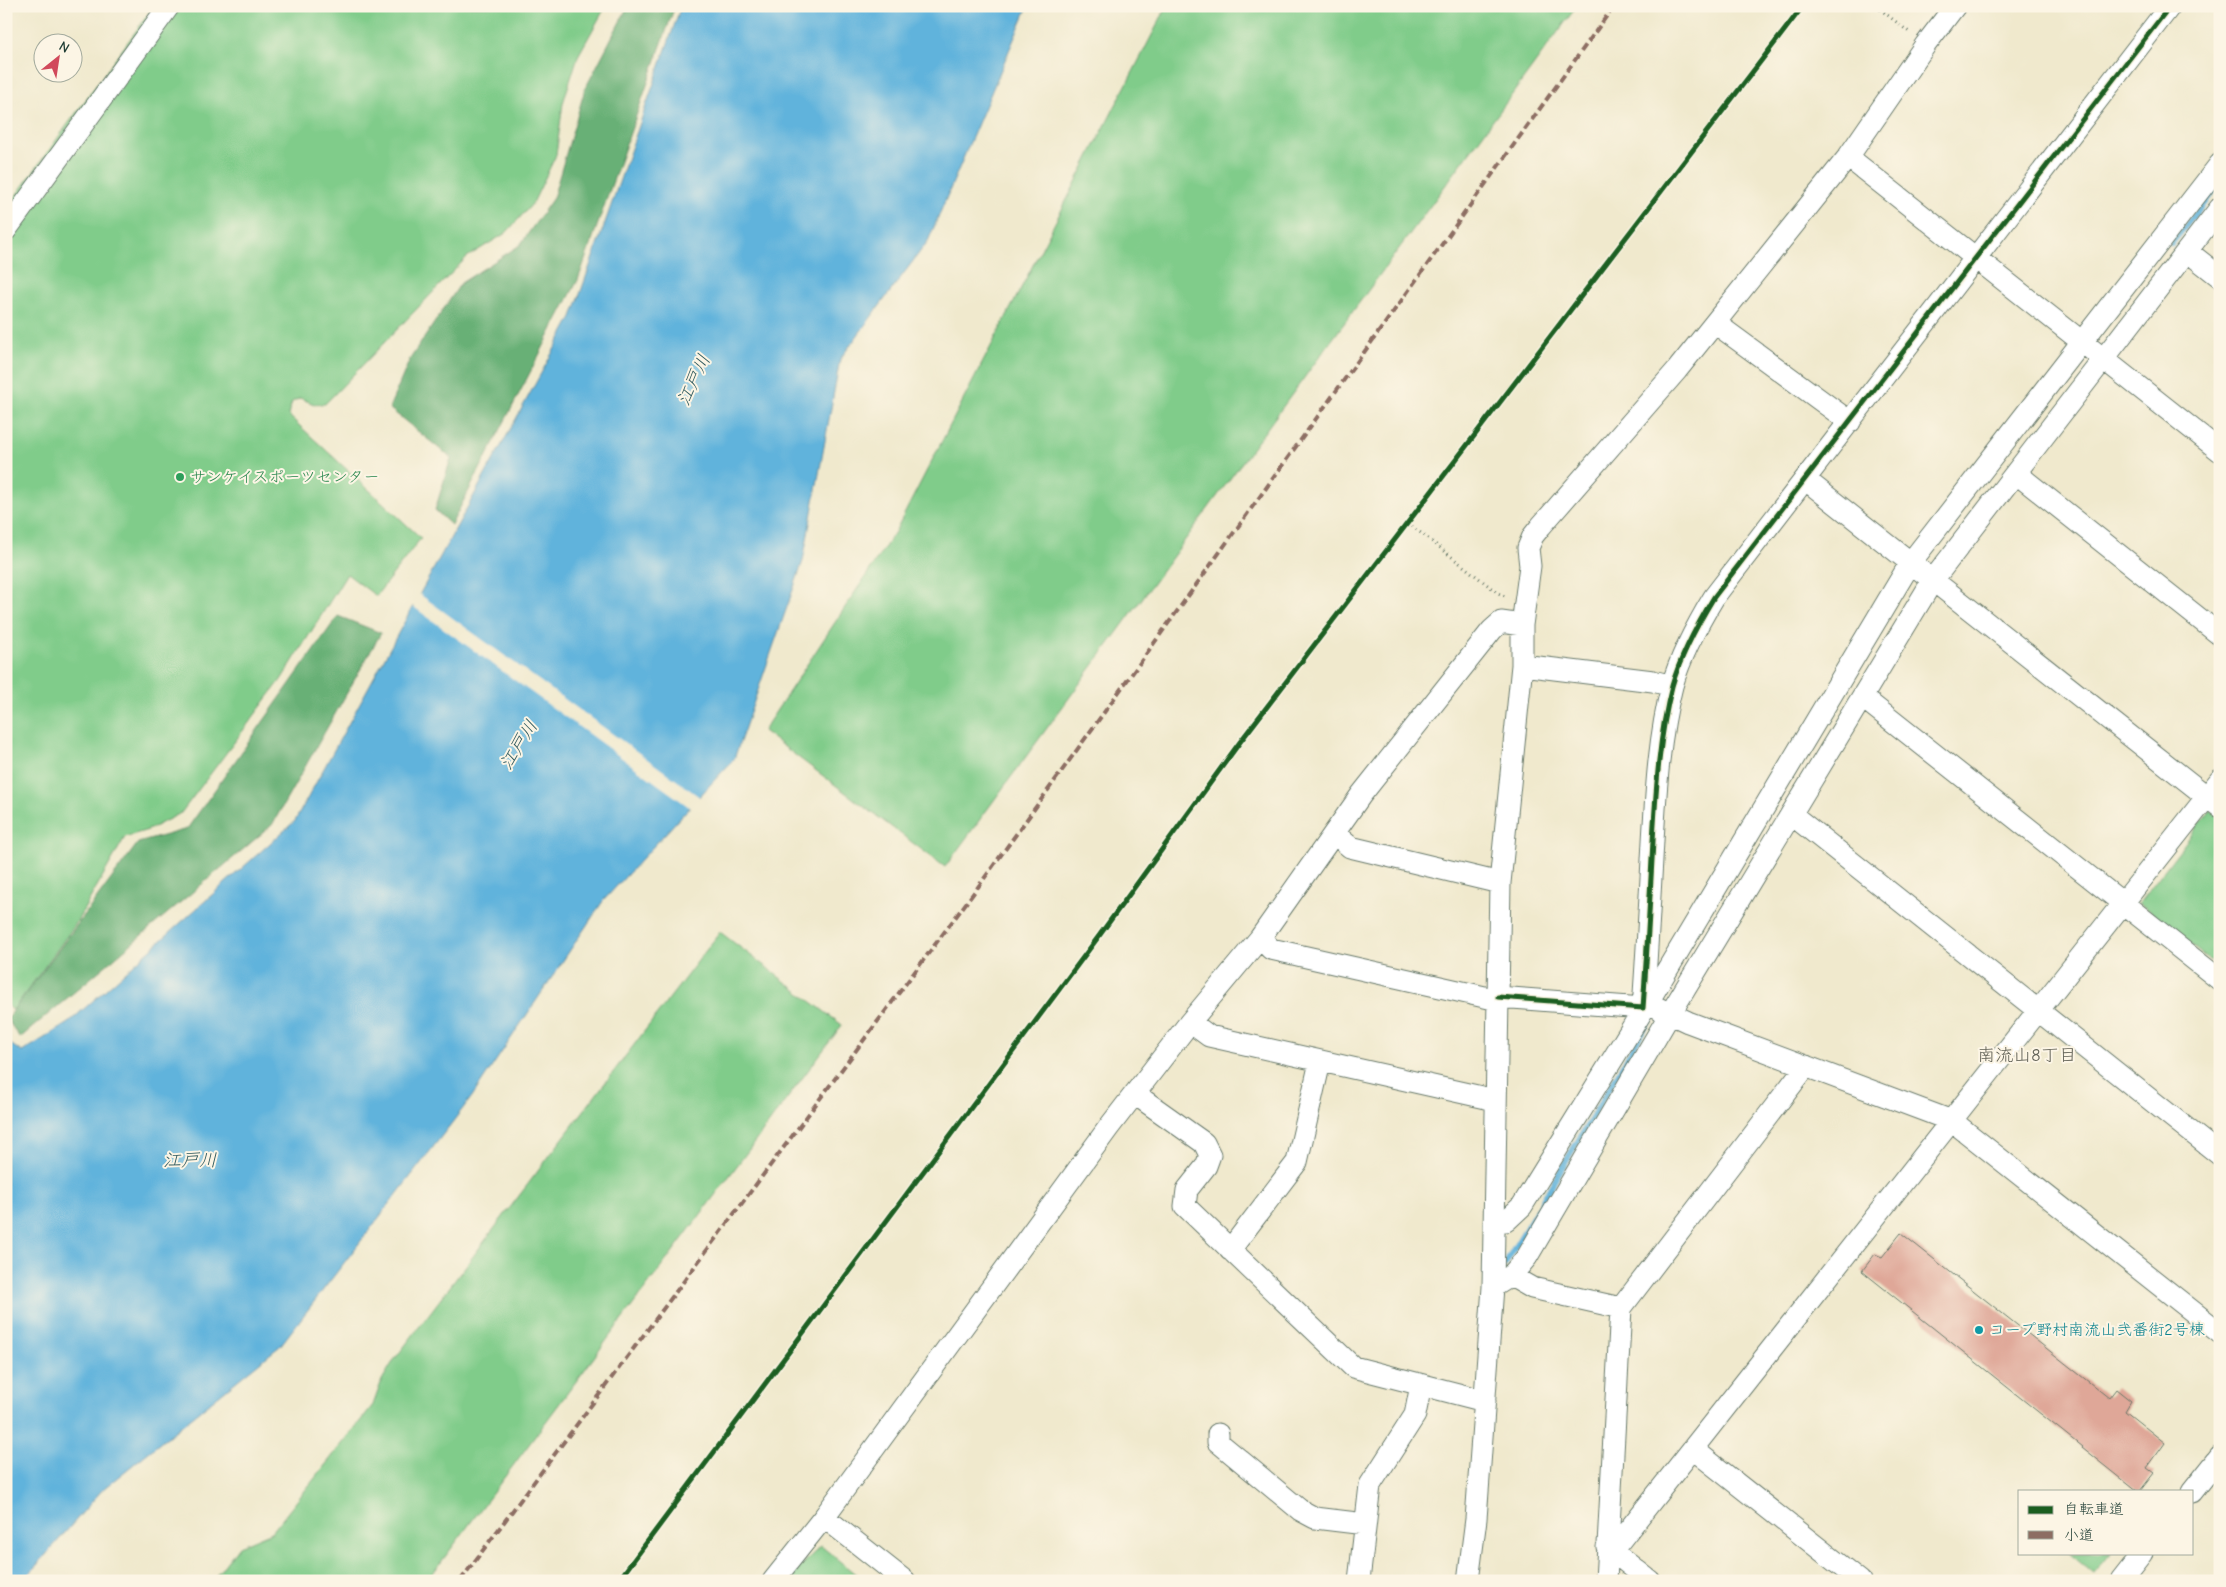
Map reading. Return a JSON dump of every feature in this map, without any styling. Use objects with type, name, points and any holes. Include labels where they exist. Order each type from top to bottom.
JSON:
[{"type":"street","points":[[6,230],[168,6]]},
{"type":"street","points":[[1468,1581],[1476,1519],[1493,1287],[1500,883],[1522,665],[1522,625],[1530,566],[1528,548],[1533,536],[1609,451],[1848,158],[1926,44],[1955,6]]},
{"type":"street","points":[[1646,1005],[1656,800],[1663,728],[1672,686],[1682,657],[1714,597],[2170,6]]},
{"type":"street","points":[[1848,158],[2220,451]]},
{"type":"street","points":[[1495,1220],[1506,1221],[1522,1206],[1646,1005],[1910,562],[2220,164]]},
{"type":"street","points":[[1493,1287],[1511,1276],[1527,1257],[1670,1014],[1933,580],[2017,474],[2220,208]]},
{"type":"street","points":[[2187,251],[2220,277]]},
{"type":"street","points":[[1715,323],[1850,422]]},
{"type":"street","points":[[2017,474],[2220,634]]},
{"type":"street","points":[[1806,480],[2213,802]]},
{"type":"street","points":[[773,1581],[824,1517],[1135,1094],[1190,1022],[1260,938],[1361,795],[1492,630],[1501,622],[1522,625]]},
{"type":"street","points":[[1522,665],[1653,681],[1672,686]]},
{"type":"street","points":[[1862,698],[2220,980]]},
{"type":"street","points":[[1610,1549],[1692,1449],[1952,1121],[2037,1010],[2124,903],[2213,802],[2220,780]]},
{"type":"street","points":[[1791,814],[2220,1155]]},
{"type":"street","points":[[1335,834],[1350,847],[1500,883]]},
{"type":"street","points":[[1260,938],[1271,949],[1498,998],[1646,1005],[1952,1121],[2220,1333]]},
{"type":"street","points":[[1190,1022],[1209,1036],[1495,1100]]},
{"type":"street","points":[[1230,1250],[1297,1162],[1320,1062]]},
{"type":"street","points":[[1606,1581],[1610,1549],[1621,1308],[1806,1066]]},
{"type":"street","points":[[1135,1094],[1204,1143],[1210,1155],[1206,1166],[1187,1190],[1185,1206],[1353,1367],[1484,1401]]},
{"type":"street","points":[[1511,1276],[1532,1288],[1621,1308]]},
{"type":"street","points":[[1359,1581],[1370,1485],[1415,1415],[1421,1385]]},
{"type":"street","points":[[1218,1434],[1218,1442],[1300,1510],[1315,1518],[1365,1524]]},
{"type":"street","points":[[1692,1449],[1860,1581]]},
{"type":"street","points":[[2194,1490],[2220,1457]]},
{"type":"street","points":[[824,1517],[905,1581]]},
{"type":"street","points":[[1610,1549],[1650,1581]]},
{"type":"street","points":[[2121,1581],[2142,1554]]},
{"type":"path","points":[[1876,6],[1926,44]]},
{"type":"path","points":[[1402,531],[1414,515]]},
{"type":"path","points":[[1408,523],[1498,594],[1525,603]]},
{"type":"green space","name":"サンケイスポーツセンター","points":[[154,6],[606,6],[578,56],[563,103],[556,155],[533,203],[506,233],[467,257],[325,404],[314,404],[300,398],[292,402],[288,415],[421,538],[376,596],[347,574],[281,680],[181,813],[148,830],[125,837],[75,925],[13,1010],[6,1005],[6,209]]},
{"type":"green space","points":[[628,6],[675,6],[578,280],[451,525],[435,510],[451,458],[389,408],[410,359],[461,283],[520,245],[553,198],[585,89]]},
{"type":"green space","points":[[1167,6],[1577,6],[945,867],[763,731],[895,532]]},
{"type":"green space","points":[[338,616],[381,633],[272,825],[20,1038],[7,1019],[138,843],[187,829]]},
{"type":"green space","points":[[2211,809],[2220,817],[2220,969],[2139,903]]},
{"type":"green space","points":[[720,932],[842,1025],[427,1581],[212,1581],[239,1546],[272,1532],[373,1405],[382,1380],[394,1360]]},
{"type":"green space","points":[[821,1546],[864,1581],[785,1581]]},
{"type":"green space","points":[[2070,1554],[2110,1554],[2094,1574]]},
{"type":"water","name":"江戸川","points":[[681,6],[1028,6],[928,241],[840,359],[803,561],[734,759],[603,901],[471,1098],[280,1346],[103,1489],[23,1581],[6,1581],[6,1041],[22,1052],[68,1023],[295,821],[572,317]]},
{"type":"pier","points":[[418,593],[701,798],[692,809],[411,605]]},
{"type":"building","name":"コープ野村南流山弐番街2号棟","points":[[1901,1233],[2109,1398],[2116,1389],[2131,1401],[2125,1411],[2165,1443],[2147,1468],[2154,1473],[2141,1490],[2136,1490],[1862,1271],[1875,1254],[1882,1257]]},
{"type":"waterway","points":[[2172,243],[2220,183]]},
{"type":"waterway","points":[[1505,1264],[1668,989]]},
{"type":"marked path","points":[[460,1581],[978,887],[1614,6]]},
{"type":"cycle path","points":[[618,1581],[1099,936],[1240,742],[1803,6]]},
{"type":"cycle path","points":[[1498,997],[1643,1008],[1655,802],[1661,744],[1672,686],[1685,651],[1696,629],[1714,597],[2170,6]]},
{"type":"place","name":"サンケイスポーツセンター","points":[[180,477]]},
{"type":"place","name":"コープ野村南流山弐番街2号棟","points":[[1979,1330]]},
{"type":"district","name":"南流山8丁目","points":[[2027,1055]]}]
